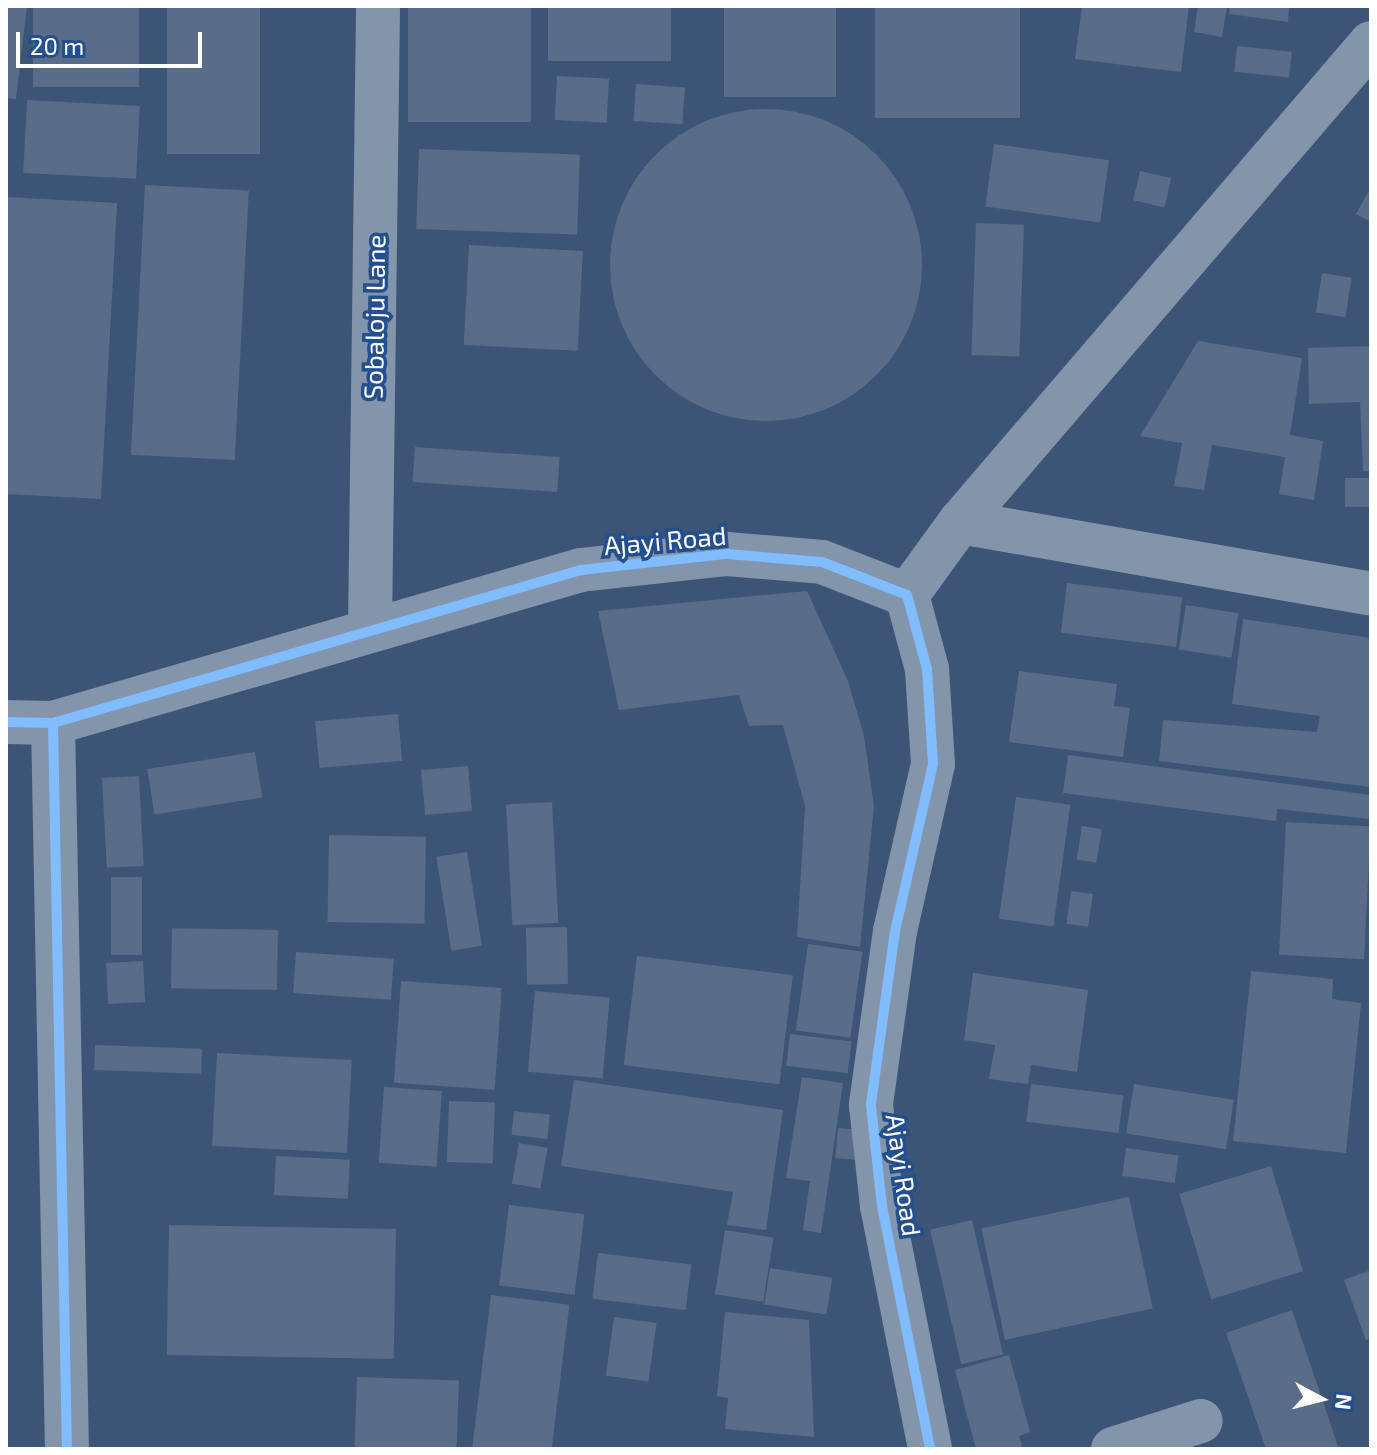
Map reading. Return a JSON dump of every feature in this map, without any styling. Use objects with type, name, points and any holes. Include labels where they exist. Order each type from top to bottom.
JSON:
[{"type":"street","name":"Sobaloju Lane","points":[[370,629],[378,6]]},
{"type":"street","points":[[907,595],[960,522],[1371,43]]},
{"type":"street","points":[[960,522],[1371,594]]},
{"type":"street","name":"Ajayi Road","points":[[6,722],[53,723],[581,570],[727,554],[822,562],[907,595],[927,669],[933,764],[895,931],[871,1105],[882,1206],[930,1449]]},
{"type":"street","points":[[53,723],[67,1449]]},
{"type":"street","points":[[1113,1449],[1201,1421]]},
{"type":"building","points":[[6,6],[27,6],[16,99],[6,98]]},
{"type":"building","points":[[33,6],[139,6],[139,87],[33,87]]},
{"type":"building","points":[[167,6],[260,6],[260,154],[167,154]]},
{"type":"building","points":[[408,6],[531,6],[531,122],[408,122]]},
{"type":"building","points":[[548,6],[671,6],[671,61],[548,61]]},
{"type":"building","points":[[724,6],[836,6],[836,97],[724,97]]},
{"type":"building","points":[[875,6],[1020,6],[1020,118],[875,118]]},
{"type":"building","points":[[1082,6],[1189,6],[1181,72],[1075,59]]},
{"type":"building","points":[[1198,6],[1227,6],[1222,37],[1194,32]]},
{"type":"building","points":[[1230,6],[1289,6],[1288,22],[1229,14]]},
{"type":"building","points":[[1237,46],[1292,52],[1289,78],[1234,72]]},
{"type":"building","points":[[557,76],[609,79],[607,123],[555,120]]},
{"type":"building","points":[[636,84],[685,87],[682,124],[633,121]]},
{"type":"building","points":[[27,100],[140,106],[136,179],[23,173]]},
{"type":"building","points":[[766,109],[796,112],[826,121],[876,155],[910,205],[919,235],[922,265],[919,295],[910,325],[876,375],[826,409],[796,418],[766,421],[736,418],[706,409],[656,375],[622,325],[613,295],[610,265],[613,235],[622,205],[656,155],[706,121],[736,112]]},
{"type":"building","points":[[994,144],[1109,160],[1100,223],[985,206]]},
{"type":"building","points":[[419,149],[580,155],[577,235],[416,229]]},
{"type":"building","points":[[1140,171],[1171,178],[1164,207],[1133,200]]},
{"type":"building","points":[[145,185],[249,190],[235,460],[131,455]]},
{"type":"building","points":[[1371,187],[1371,222],[1356,214]]},
{"type":"building","points":[[6,197],[117,203],[101,499],[6,494]]},
{"type":"building","points":[[976,223],[1024,225],[1019,357],[971,355]]},
{"type":"building","points":[[469,245],[583,251],[578,351],[464,345]]},
{"type":"building","points":[[1322,273],[1352,278],[1345,317],[1316,313]]},
{"type":"building","points":[[1198,341],[1302,358],[1290,435],[1323,441],[1314,500],[1279,494],[1285,457],[1212,445],[1204,490],[1174,486],[1182,443],[1140,436]]},
{"type":"building","points":[[1371,346],[1371,471],[1363,471],[1360,402],[1309,404],[1308,348]]},
{"type":"building","points":[[415,447],[560,457],[557,492],[413,482]]},
{"type":"building","points":[[1345,478],[1371,478],[1371,507],[1345,507]]},
{"type":"building","points":[[1067,583],[1182,597],[1176,647],[1061,633]]},
{"type":"building","points":[[807,591],[848,681],[864,736],[874,806],[860,947],[797,937],[805,806],[783,725],[749,726],[739,695],[619,710],[598,611]]},
{"type":"building","points":[[1186,605],[1238,613],[1231,658],[1179,649]]},
{"type":"building","points":[[1243,619],[1371,638],[1371,787],[1159,761],[1163,720],[1317,732],[1320,716],[1232,704]]},
{"type":"building","points":[[1019,671],[1117,684],[1114,706],[1130,708],[1123,757],[1009,742]]},
{"type":"building","points":[[398,714],[402,761],[319,768],[315,721]]},
{"type":"building","points":[[255,752],[262,797],[155,814],[147,769]]},
{"type":"building","points":[[1068,755],[1371,795],[1371,819],[1277,809],[1276,821],[1063,793]]},
{"type":"building","points":[[468,766],[472,811],[425,815],[421,770]]},
{"type":"building","points":[[139,776],[144,866],[107,868],[102,778]]},
{"type":"building","points":[[1016,797],[1070,805],[1053,926],[999,919]]},
{"type":"building","points":[[552,802],[558,923],[512,925],[506,804]]},
{"type":"building","points":[[1286,822],[1371,826],[1364,959],[1279,955]]},
{"type":"building","points":[[1082,826],[1102,829],[1096,863],[1077,860]]},
{"type":"building","points":[[329,835],[426,837],[424,924],[327,922]]},
{"type":"building","points":[[467,852],[482,946],[451,951],[436,857]]},
{"type":"building","points":[[111,877],[142,877],[142,955],[111,955]]},
{"type":"building","points":[[1071,891],[1093,894],[1088,927],[1066,924]]},
{"type":"building","points":[[567,927],[568,984],[527,985],[526,928]]},
{"type":"building","points":[[172,928],[278,930],[277,990],[171,988]]},
{"type":"building","points":[[808,944],[862,952],[850,1038],[796,1030]]},
{"type":"building","points":[[296,952],[394,959],[391,1000],[293,993]]},
{"type":"building","points":[[637,956],[793,975],[779,1084],[624,1065]]},
{"type":"building","points":[[143,961],[145,1002],[108,1004],[106,963]]},
{"type":"building","points":[[1251,971],[1333,979],[1332,999],[1361,1003],[1346,1153],[1233,1141]]},
{"type":"building","points":[[973,973],[1088,990],[1077,1072],[1031,1065],[1028,1084],[989,1079],[995,1045],[964,1040]]},
{"type":"building","points":[[401,981],[502,988],[495,1090],[394,1083]]},
{"type":"building","points":[[535,991],[610,998],[603,1078],[528,1072]]},
{"type":"building","points":[[790,1034],[852,1042],[848,1073],[786,1066]]},
{"type":"building","points":[[95,1045],[202,1049],[201,1074],[94,1070]]},
{"type":"building","points":[[217,1053],[352,1060],[347,1153],[212,1146]]},
{"type":"building","points":[[802,1077],[843,1083],[821,1233],[803,1230],[810,1181],[786,1178]]},
{"type":"building","points":[[574,1080],[783,1110],[766,1230],[727,1225],[733,1192],[561,1166]]},
{"type":"building","points":[[1031,1084],[1123,1095],[1119,1133],[1026,1122]]},
{"type":"building","points":[[1134,1084],[1234,1100],[1226,1149],[1126,1133]]},
{"type":"building","points":[[384,1087],[442,1091],[437,1167],[379,1163]]},
{"type":"building","points":[[449,1101],[495,1103],[493,1164],[447,1162]]},
{"type":"building","points":[[514,1111],[550,1115],[547,1139],[511,1135]]},
{"type":"building","points":[[838,1128],[859,1130],[856,1160],[835,1158]]},
{"type":"building","points":[[519,1143],[548,1148],[540,1188],[512,1183]]},
{"type":"building","points":[[1126,1148],[1178,1155],[1175,1183],[1122,1176]]},
{"type":"building","points":[[276,1156],[350,1160],[348,1199],[274,1195]]},
{"type":"building","points":[[1271,1166],[1303,1271],[1211,1299],[1179,1194]]},
{"type":"building","points":[[1129,1197],[1153,1309],[1005,1340],[981,1228]]},
{"type":"building","points":[[509,1205],[584,1214],[575,1295],[499,1285]]},
{"type":"building","points":[[972,1220],[1003,1354],[961,1364],[930,1230]]},
{"type":"building","points":[[169,1225],[396,1229],[394,1359],[167,1355]]},
{"type":"building","points":[[725,1230],[773,1238],[763,1302],[715,1294]]},
{"type":"building","points":[[598,1253],[691,1264],[686,1310],[592,1299]]},
{"type":"building","points":[[770,1268],[832,1278],[826,1314],[764,1305]]},
{"type":"building","points":[[1371,1270],[1371,1338],[1366,1340],[1344,1280]]},
{"type":"building","points":[[491,1295],[569,1305],[552,1449],[472,1448]]},
{"type":"building","points":[[1292,1310],[1339,1449],[1266,1449],[1226,1333]]},
{"type":"building","points":[[725,1312],[809,1320],[814,1437],[725,1429],[728,1398],[717,1396]]},
{"type":"building","points":[[614,1317],[657,1323],[648,1381],[606,1375]]},
{"type":"building","points":[[1009,1355],[1030,1432],[1019,1436],[1023,1449],[976,1449],[955,1370]]},
{"type":"building","points":[[357,1377],[459,1381],[457,1449],[354,1449]]},
{"type":"cycle path","points":[[6,722],[53,723],[581,570],[727,554],[822,562],[907,595],[927,669],[933,764],[895,931],[871,1105],[882,1206],[930,1449]]},
{"type":"cycle path","points":[[53,723],[67,1449]]}]
